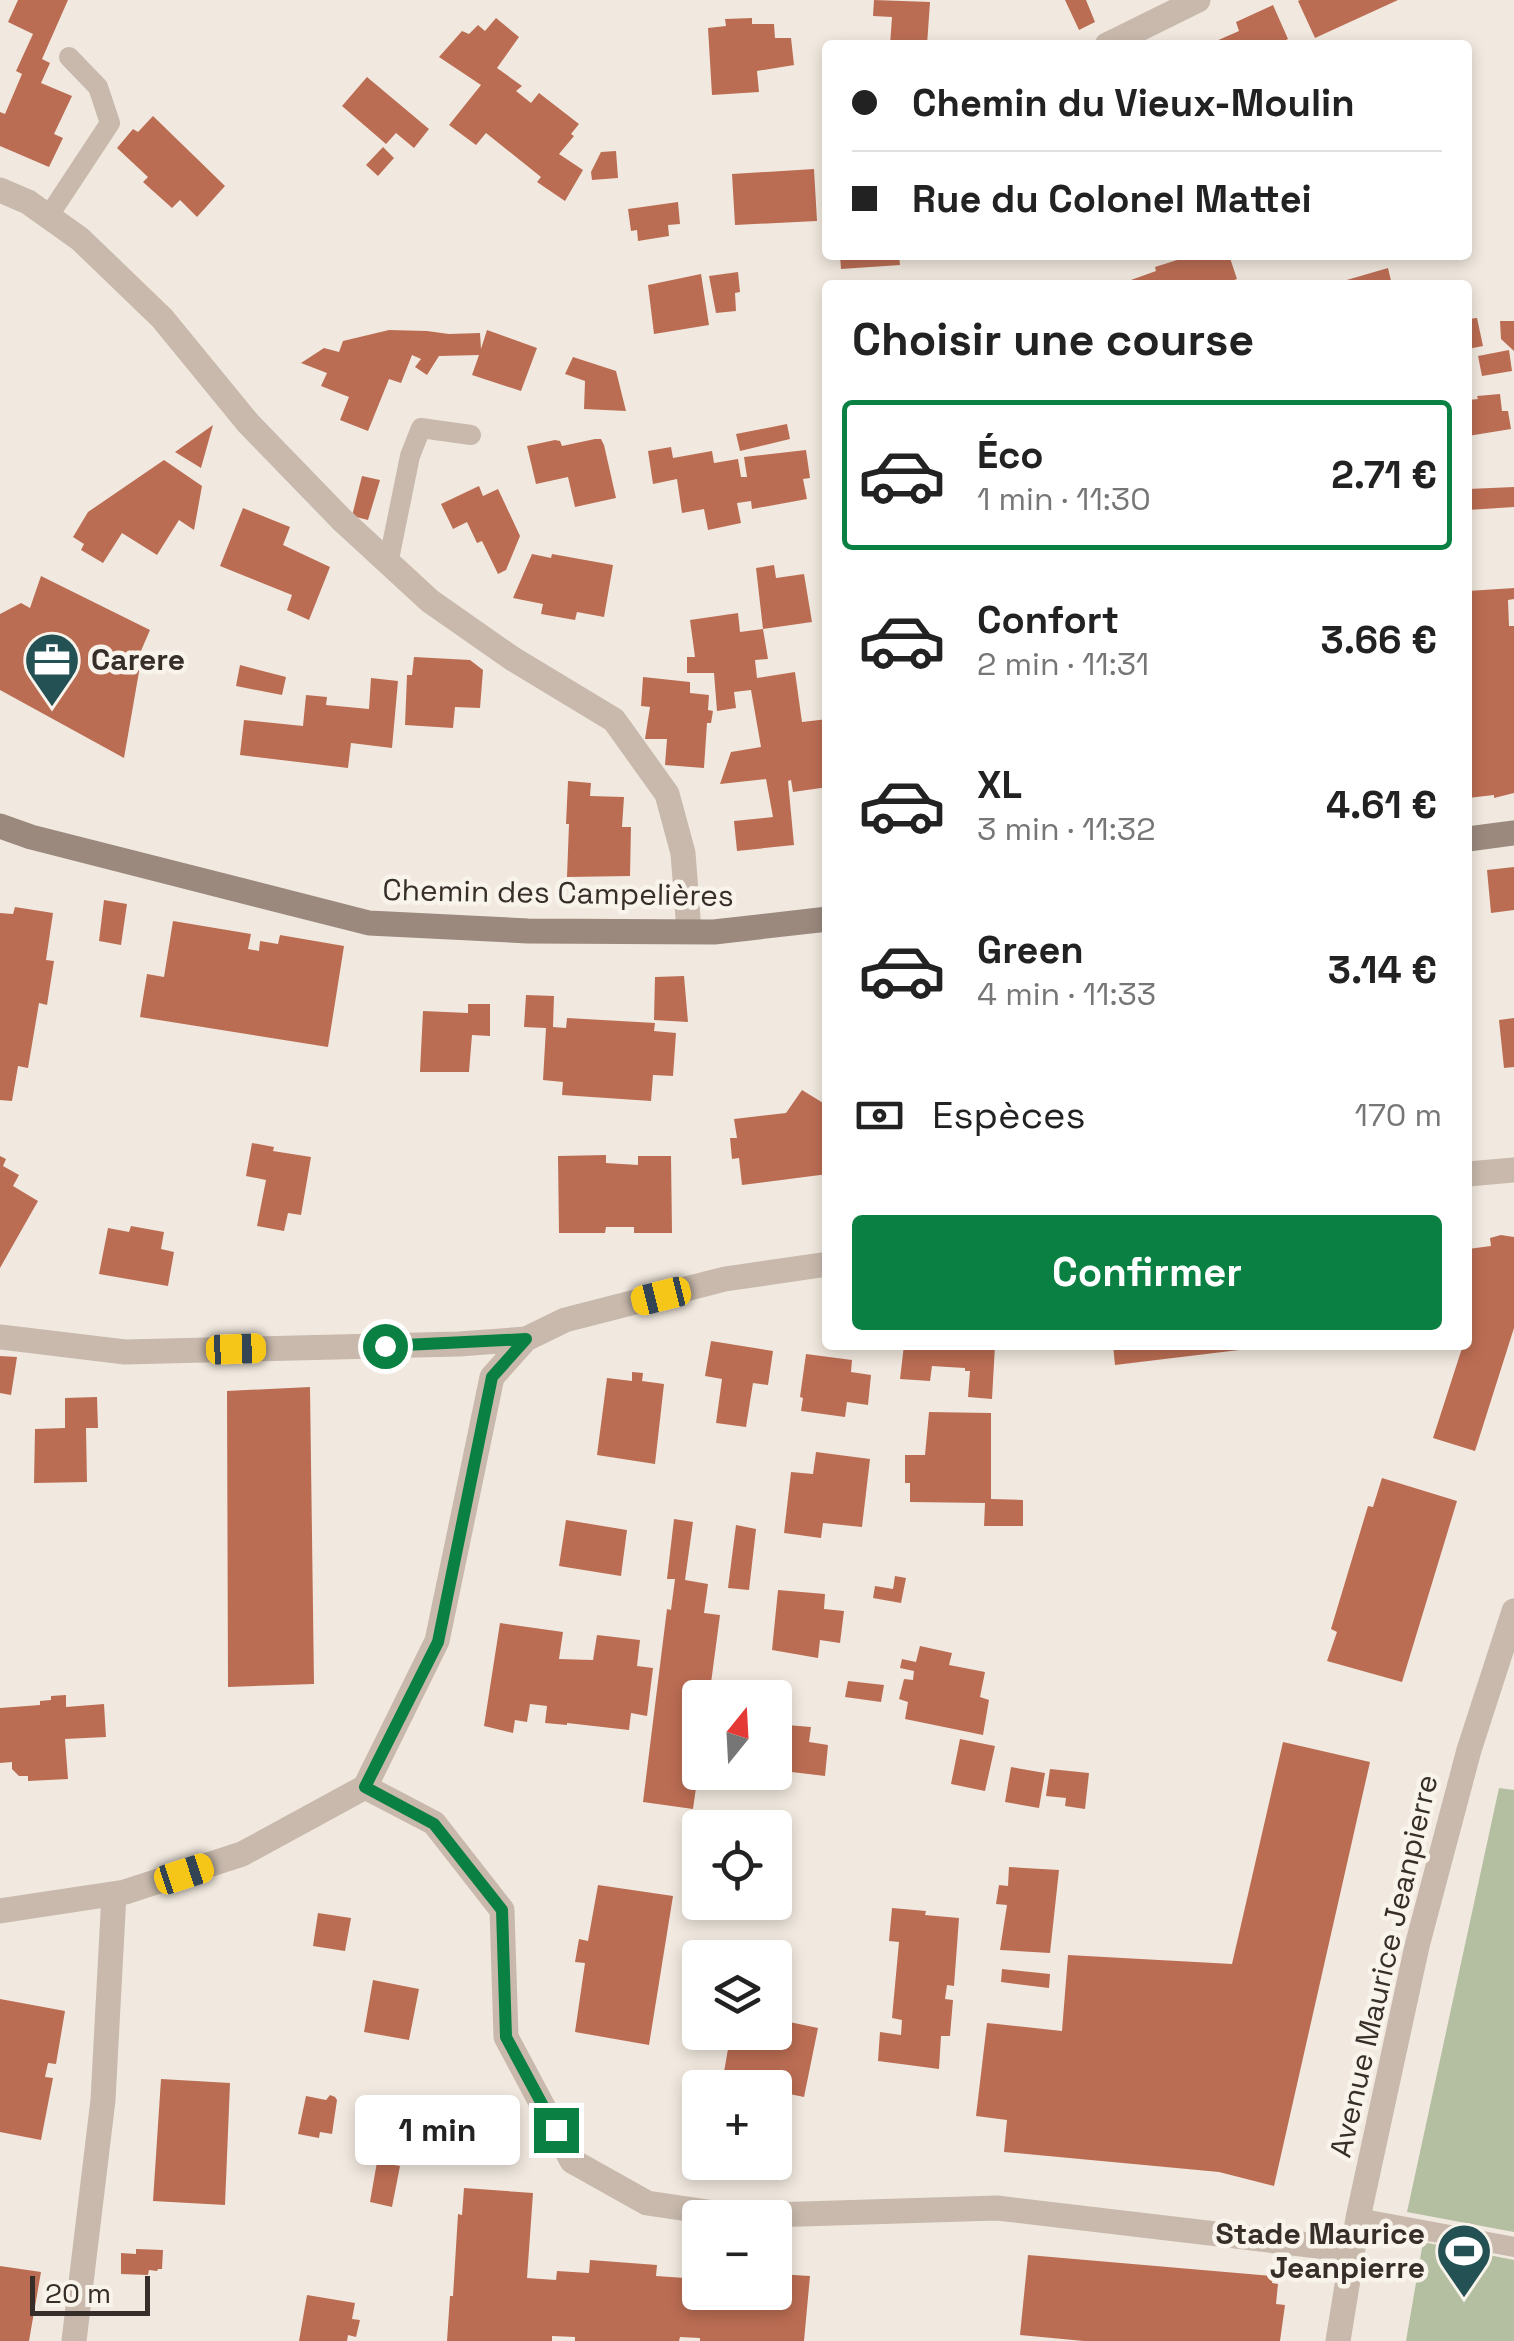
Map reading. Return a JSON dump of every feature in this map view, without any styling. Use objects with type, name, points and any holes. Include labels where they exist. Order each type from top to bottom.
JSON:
[{"type":"main road","name":"Chemin des Campelières","points":[[0,826],[369,922],[528,931],[714,932],[822,920]]},
{"type":"main road","points":[[1472,838],[1514,833]]},
{"type":"street","points":[[1117,40],[1198,0]]},
{"type":"street","points":[[0,190],[28,202],[80,239],[162,318],[248,423],[342,520],[430,601],[513,659],[614,720],[667,794],[683,852],[690,932]]},
{"type":"street","points":[[1472,1174],[1514,1170]]},
{"type":"street","points":[[0,1337],[124,1352],[526,1339],[565,1320],[725,1279],[822,1265]]},
{"type":"street","points":[[0,1912],[125,1892],[242,1854],[365,1787],[438,1642],[492,1377],[526,1339]]},
{"type":"street","name":"Avenue Maurice Jeanpierre","points":[[1338,2341],[1358,2218],[1417,1946],[1469,1750],[1514,1610]]},
{"type":"street","points":[[365,1787],[434,1824],[502,1910],[506,2037],[572,2161],[647,2204],[735,2216],[997,2208],[1352,2250]]},
{"type":"street","points":[[74,2341],[103,2100],[114,1894]]},
{"type":"lane","points":[[48,216],[110,123],[98,86],[69,57]]},
{"type":"lane","points":[[388,564],[410,456],[421,428],[470,435]]},
{"type":"lane","points":[[1358,2218],[1514,2246]]},
{"type":"green space","points":[[1499,1788],[1514,1790],[1514,2232],[1407,2212]]},
{"type":"green space","name":"Stade Maurice Jeanpierre","points":[[1423,2242],[1514,2260],[1514,2341],[1406,2341]]},
{"type":"building","points":[[18,0],[68,0],[42,59],[50,63],[41,83],[72,96],[54,134],[63,138],[49,167],[0,146],[0,112],[5,114],[22,74],[16,71],[33,34],[8,22]]},
{"type":"building","points":[[874,0],[930,2],[927,40],[890,40],[892,17],[873,16]]},
{"type":"building","points":[[1065,0],[1086,0],[1095,22],[1079,30]]},
{"type":"building","points":[[1300,0],[1398,0],[1315,38]]},
{"type":"building","points":[[1273,5],[1288,39],[1218,40],[1239,31],[1236,22]]},
{"type":"building","points":[[496,18],[519,37],[497,68],[522,86],[516,91],[531,103],[539,93],[579,124],[559,154],[583,170],[565,201],[537,182],[541,177],[486,133],[476,145],[449,125],[481,85],[439,57],[462,31],[469,34],[478,25],[485,31]]},
{"type":"building","points":[[752,18],[752,24],[774,24],[775,38],[791,38],[794,65],[757,71],[759,92],[712,95],[708,28],[726,26],[725,19]]},
{"type":"building","points":[[367,77],[429,129],[414,148],[396,133],[386,144],[342,106]]},
{"type":"building","points":[[153,116],[225,186],[197,217],[180,200],[172,208],[143,182],[148,177],[117,148],[133,129],[138,132]]},
{"type":"building","points":[[383,147],[394,158],[378,176],[366,165]]},
{"type":"building","points":[[616,151],[618,178],[592,180],[591,172],[601,152]]},
{"type":"building","points":[[814,169],[817,221],[735,225],[732,174]]},
{"type":"building","points":[[678,202],[680,224],[668,225],[669,236],[638,241],[637,230],[631,231],[628,209]]},
{"type":"building","points":[[840,260],[900,260],[900,265],[841,269]]},
{"type":"building","points":[[1177,260],[1231,260],[1237,279],[1131,280],[1156,271],[1155,267]]},
{"type":"building","points":[[1388,268],[1391,280],[1347,280]]},
{"type":"building","points":[[738,272],[740,292],[735,293],[736,311],[716,313],[709,276]]},
{"type":"building","points":[[701,274],[709,325],[654,334],[648,285]]},
{"type":"building","points":[[1477,318],[1483,346],[1472,348],[1472,319]]},
{"type":"building","points":[[1500,321],[1514,321],[1514,351],[1501,339]]},
{"type":"building","points":[[389,330],[480,333],[481,349],[487,330],[537,348],[521,391],[472,375],[479,355],[439,356],[427,375],[415,367],[421,359],[412,355],[401,383],[389,379],[368,431],[340,420],[349,397],[321,386],[327,373],[301,363],[324,348],[339,352],[343,341]]},
{"type":"building","points":[[1509,350],[1512,371],[1482,376],[1478,356]]},
{"type":"building","points":[[573,357],[616,371],[626,411],[584,409],[585,381],[565,374]]},
{"type":"building","points":[[1500,394],[1502,411],[1508,411],[1511,429],[1472,435],[1472,400],[1478,399],[1477,396]]},
{"type":"building","points":[[787,424],[790,439],[740,451],[736,434]]},
{"type":"building","points":[[213,425],[201,468],[175,452]]},
{"type":"building","points":[[601,439],[604,445],[616,498],[575,507],[568,477],[536,484],[527,446],[555,440],[562,446]]},
{"type":"building","points":[[671,447],[673,458],[712,451],[714,463],[738,459],[741,477],[747,477],[744,457],[806,450],[810,478],[803,479],[807,499],[752,509],[751,501],[737,503],[741,523],[708,530],[704,509],[682,513],[677,479],[653,484],[648,451]]},
{"type":"building","points":[[164,460],[202,486],[194,530],[179,520],[157,555],[122,533],[103,563],[81,550],[84,544],[73,537],[88,512]]},
{"type":"building","points":[[362,476],[380,480],[368,520],[352,516]]},
{"type":"building","points":[[479,486],[483,496],[498,489],[520,536],[506,570],[498,574],[482,541],[477,543],[467,522],[453,529],[441,504]]},
{"type":"building","points":[[1514,487],[1514,507],[1472,510],[1472,489]]},
{"type":"building","points":[[243,508],[290,527],[283,545],[330,567],[309,620],[287,610],[292,595],[220,566]]},
{"type":"building","points":[[532,554],[613,565],[604,617],[577,612],[575,620],[541,614],[543,604],[513,598]]},
{"type":"building","points":[[774,565],[776,578],[804,574],[812,622],[763,629],[756,568]]},
{"type":"building","points":[[41,576],[150,630],[137,660],[140,666],[124,758],[0,690],[0,614],[21,603],[30,608]]},
{"type":"building","points":[[1514,588],[1514,599],[1508,600],[1509,626],[1514,626],[1514,793],[1494,798],[1472,798],[1472,591]]},
{"type":"building","points":[[738,613],[740,632],[763,629],[768,659],[755,660],[757,678],[795,672],[802,722],[822,720],[822,788],[793,792],[791,780],[788,781],[794,845],[737,851],[734,821],[773,817],[766,779],[720,784],[731,752],[761,747],[751,690],[734,692],[736,708],[717,711],[714,673],[687,673],[687,657],[695,657],[690,620]]},
{"type":"building","points":[[414,657],[470,660],[483,670],[480,708],[455,707],[453,728],[405,725],[407,675],[412,675]]},
{"type":"building","points":[[240,665],[286,677],[282,695],[236,686]]},
{"type":"building","points":[[643,677],[690,682],[690,693],[709,695],[708,710],[713,711],[711,723],[707,723],[704,768],[665,765],[667,739],[645,739],[650,707],[641,706]]},
{"type":"building","points":[[371,678],[398,681],[392,748],[351,743],[348,768],[240,755],[244,720],[303,726],[306,695],[327,697],[326,705],[369,709]]},
{"type":"building","points":[[568,781],[591,783],[590,796],[624,797],[622,827],[631,827],[630,876],[567,877]]},
{"type":"building","points":[[1514,867],[1514,910],[1491,913],[1487,870]]},
{"type":"building","points":[[104,900],[127,904],[121,945],[99,941]]},
{"type":"building","points":[[15,907],[53,913],[46,960],[54,961],[47,1005],[39,1003],[28,1068],[18,1066],[12,1101],[0,1100],[0,913],[13,914]]},
{"type":"building","points":[[173,921],[251,934],[248,949],[259,951],[260,941],[278,944],[280,935],[344,946],[328,1047],[140,1017],[147,974],[164,977]]},
{"type":"building","points":[[684,976],[688,1022],[654,1020],[655,977]]},
{"type":"building","points":[[526,995],[554,996],[553,1027],[566,1028],[567,1018],[655,1023],[654,1031],[676,1033],[673,1076],[653,1075],[651,1101],[562,1095],[563,1082],[543,1080],[546,1028],[524,1027]]},
{"type":"building","points":[[468,1004],[490,1004],[490,1036],[472,1035],[469,1072],[420,1072],[423,1011],[468,1013]]},
{"type":"building","points":[[1514,1018],[1514,1067],[1504,1068],[1499,1020]]},
{"type":"building","points":[[802,1090],[822,1102],[822,1175],[742,1185],[739,1158],[732,1159],[730,1138],[737,1138],[734,1119],[786,1113]]},
{"type":"building","points":[[252,1143],[311,1157],[301,1215],[288,1213],[284,1231],[257,1226],[266,1180],[246,1176]]},
{"type":"building","points":[[606,1155],[606,1163],[638,1165],[638,1156],[671,1156],[672,1233],[634,1233],[634,1227],[606,1227],[605,1233],[559,1233],[558,1156]]},
{"type":"building","points":[[0,1156],[6,1159],[3,1166],[19,1175],[13,1186],[38,1201],[0,1268]]},
{"type":"building","points":[[131,1226],[164,1232],[161,1249],[174,1252],[168,1286],[99,1274],[108,1228],[129,1232]]},
{"type":"building","points":[[1514,1237],[1514,1328],[1475,1451],[1433,1438],[1461,1350],[1472,1350],[1472,1248],[1491,1246],[1490,1238]]},
{"type":"building","points":[[711,1341],[773,1351],[768,1385],[753,1383],[746,1427],[716,1423],[722,1379],[705,1376]]},
{"type":"building","points":[[903,1350],[995,1350],[992,1399],[968,1397],[970,1371],[965,1368],[932,1366],[930,1381],[900,1379]]},
{"type":"building","points":[[1114,1350],[1239,1350],[1115,1365]]},
{"type":"building","points":[[806,1354],[852,1360],[851,1372],[871,1375],[868,1405],[847,1402],[845,1417],[801,1411]]},
{"type":"building","points":[[0,1356],[17,1357],[11,1395],[0,1393]]},
{"type":"building","points":[[632,1372],[643,1373],[642,1381],[664,1384],[655,1464],[597,1455],[607,1378],[632,1381]]},
{"type":"building","points":[[310,1387],[314,1684],[228,1687],[227,1391]]},
{"type":"building","points":[[97,1397],[98,1428],[86,1428],[87,1482],[34,1483],[35,1429],[65,1428],[65,1398]]},
{"type":"building","points":[[929,1412],[991,1413],[991,1499],[1023,1500],[1023,1526],[984,1526],[985,1503],[910,1502],[905,1455],[925,1455]]},
{"type":"building","points":[[816,1452],[870,1459],[862,1527],[823,1523],[821,1538],[784,1533],[791,1472],[813,1474]]},
{"type":"building","points":[[1382,1478],[1457,1501],[1402,1682],[1327,1661],[1337,1632],[1331,1629],[1368,1506],[1373,1507]]},
{"type":"building","points":[[674,1519],[693,1522],[685,1580],[708,1584],[704,1613],[720,1615],[711,1680],[682,1680],[682,1790],[696,1790],[693,1809],[643,1802],[667,1609],[671,1610],[675,1579],[667,1579]]},
{"type":"building","points":[[566,1520],[627,1530],[621,1576],[559,1566]]},
{"type":"building","points":[[736,1525],[756,1529],[749,1590],[728,1588]]},
{"type":"building","points":[[895,1576],[906,1578],[901,1603],[873,1598],[875,1586],[893,1589]]},
{"type":"building","points":[[778,1590],[825,1594],[824,1609],[844,1611],[840,1643],[820,1640],[818,1658],[772,1650]]},
{"type":"building","points":[[500,1623],[563,1632],[559,1659],[593,1660],[597,1635],[640,1640],[637,1666],[653,1668],[647,1716],[631,1713],[629,1730],[545,1723],[547,1706],[530,1704],[527,1722],[515,1720],[513,1733],[484,1726]]},
{"type":"building","points":[[920,1646],[952,1653],[949,1665],[985,1672],[980,1697],[989,1700],[983,1735],[905,1719],[908,1702],[899,1699],[904,1679],[913,1680],[914,1671],[900,1668],[902,1659],[916,1662]]},
{"type":"building","points":[[848,1681],[884,1685],[881,1702],[845,1697]]},
{"type":"building","points":[[66,1695],[66,1707],[104,1704],[106,1737],[65,1739],[68,1779],[28,1781],[28,1776],[19,1776],[12,1769],[12,1762],[0,1763],[0,1708],[40,1705],[40,1701],[51,1700],[51,1696]]},
{"type":"building","points":[[792,1725],[811,1727],[809,1742],[828,1745],[825,1776],[792,1772]]},
{"type":"building","points":[[960,1739],[995,1746],[985,1791],[951,1784]]},
{"type":"building","points":[[1283,1742],[1370,1762],[1274,2186],[1219,2172],[1004,2152],[1007,2120],[976,2116],[987,2023],[1062,2031],[1068,1955],[1232,1964]]},
{"type":"building","points":[[1011,1767],[1045,1773],[1039,1808],[1005,1802]]},
{"type":"building","points":[[1050,1769],[1089,1773],[1085,1809],[1065,1806],[1066,1798],[1046,1796]]},
{"type":"building","points":[[1009,1867],[1059,1870],[1050,1953],[1000,1950],[1007,1905],[996,1904],[999,1885],[1008,1886]]},
{"type":"building","points":[[598,1885],[673,1896],[649,2045],[575,2032],[585,1963],[575,1962],[579,1939],[588,1941]]},
{"type":"building","points":[[892,1908],[959,1918],[954,1986],[947,1985],[945,1999],[953,2000],[950,2036],[941,2036],[939,2069],[878,2061],[880,2032],[901,2035],[902,2020],[892,2018],[899,1942],[889,1941]]},
{"type":"building","points":[[318,1913],[351,1918],[345,1951],[313,1946]]},
{"type":"building","points":[[1002,1969],[1050,1974],[1049,1988],[1001,1982]]},
{"type":"building","points":[[373,1980],[419,1989],[409,2040],[364,2032]]},
{"type":"building","points":[[0,1999],[65,2011],[56,2064],[48,2063],[45,2077],[53,2078],[41,2140],[0,2132]]},
{"type":"building","points":[[792,2023],[818,2028],[804,2097],[792,2095],[792,2070],[724,2070],[728,2050],[792,2050]]},
{"type":"building","points":[[161,2079],[230,2083],[225,2205],[153,2201]]},
{"type":"building","points":[[330,2095],[337,2100],[332,2134],[320,2132],[319,2138],[298,2134],[306,2096],[326,2100]]},
{"type":"building","points":[[377,2162],[400,2166],[392,2207],[370,2202]]},
{"type":"building","points":[[464,2188],[533,2193],[527,2278],[556,2280],[557,2271],[589,2273],[590,2260],[657,2265],[656,2276],[682,2278],[682,2310],[792,2310],[792,2275],[810,2276],[804,2341],[700,2341],[680,2337],[679,2341],[575,2341],[575,2337],[552,2336],[552,2341],[447,2341],[458,2214],[462,2215]]},
{"type":"building","points":[[136,2249],[163,2250],[162,2269],[149,2270],[148,2275],[121,2274],[121,2253],[136,2254]]},
{"type":"building","points":[[1028,2255],[1273,2276],[1272,2283],[1278,2284],[1276,2304],[1285,2305],[1280,2341],[1084,2341],[1020,2335]]},
{"type":"building","points":[[0,2266],[41,2272],[29,2341],[0,2341]]},
{"type":"building","points":[[307,2295],[355,2303],[352,2319],[360,2320],[356,2337],[348,2335],[347,2341],[299,2341]]},
{"type":"place","name":"Carere","points":[[52,709]]},
{"type":"place","name":"Stade Maurice Jeanpierre","points":[[1464,2300]]},
{"type":"route","points":[[385,1346],[526,1339],[492,1377],[438,1642],[365,1787],[434,1824],[502,1910],[506,2037],[556,2130]]}]
